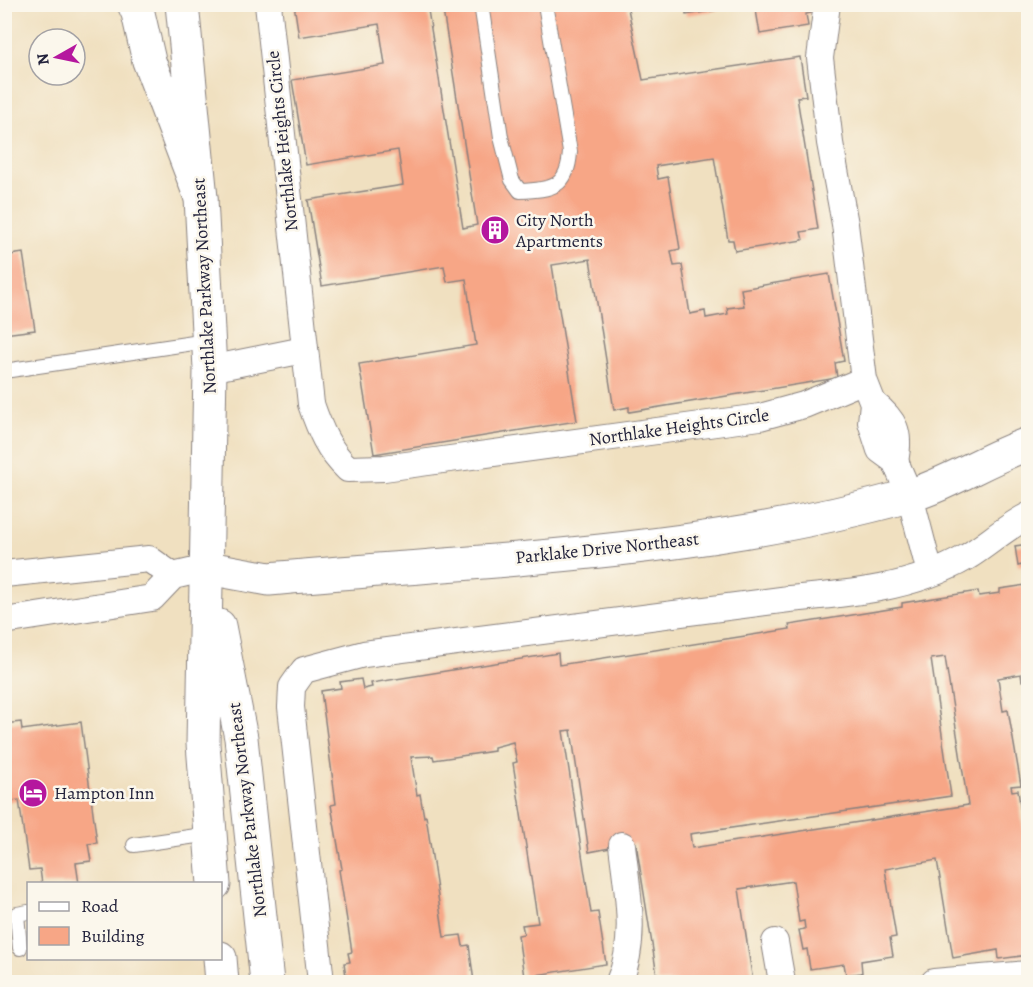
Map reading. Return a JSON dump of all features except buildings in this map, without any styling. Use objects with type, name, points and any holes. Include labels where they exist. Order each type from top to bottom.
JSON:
[{"type":"main road","points":[[134,4],[149,61],[201,198]]},
{"type":"main road","name":"Northlake Parkway Northeast","points":[[182,4],[201,198],[209,355],[208,568],[203,744],[214,882]]},
{"type":"main road","name":"Parklake Drive Northeast","points":[[208,568],[269,579],[662,545],[751,531],[910,496],[1029,444]]},
{"type":"main road","name":"Northlake Parkway Northeast","points":[[208,568],[241,738],[267,982]]},
{"type":"main road","points":[[220,960],[222,982]]},
{"type":"street","name":"Northlake Heights Circle","points":[[268,4],[311,404],[321,434],[334,456],[348,469],[384,468],[760,417],[804,405],[869,392]]},
{"type":"street","points":[[827,4],[820,58],[830,143],[845,224],[869,392],[889,416],[899,442],[895,461],[910,496],[930,573]]},
{"type":"street","points":[[209,355],[304,350]]},
{"type":"street","points":[[321,982],[291,707],[292,687],[304,670],[364,654],[789,599],[851,605],[967,557],[1029,516]]},
{"type":"street","points":[[4,574],[149,559],[174,576],[152,598],[4,621]]},
{"type":"street","name":"Parklake Drive Northeast","points":[[174,576],[208,568]]},
{"type":"street","points":[[619,982],[628,963],[630,934],[622,845]]},
{"type":"street","points":[[775,942],[782,982]]},
{"type":"street","points":[[934,982],[1029,974]]},
{"type":"lane","points":[[481,4],[501,137],[512,180],[520,190],[540,190],[560,183],[569,170],[570,152],[545,4]]},
{"type":"lane","points":[[4,371],[209,355]]},
{"type":"lane","points":[[134,845],[210,834]]},
{"type":"lane","points":[[20,948],[17,914],[27,912]]},
{"type":"place","name":"City North Apartments","points":[[495,230]]},
{"type":"place","name":"Hampton Inn","points":[[33,793]]}]
